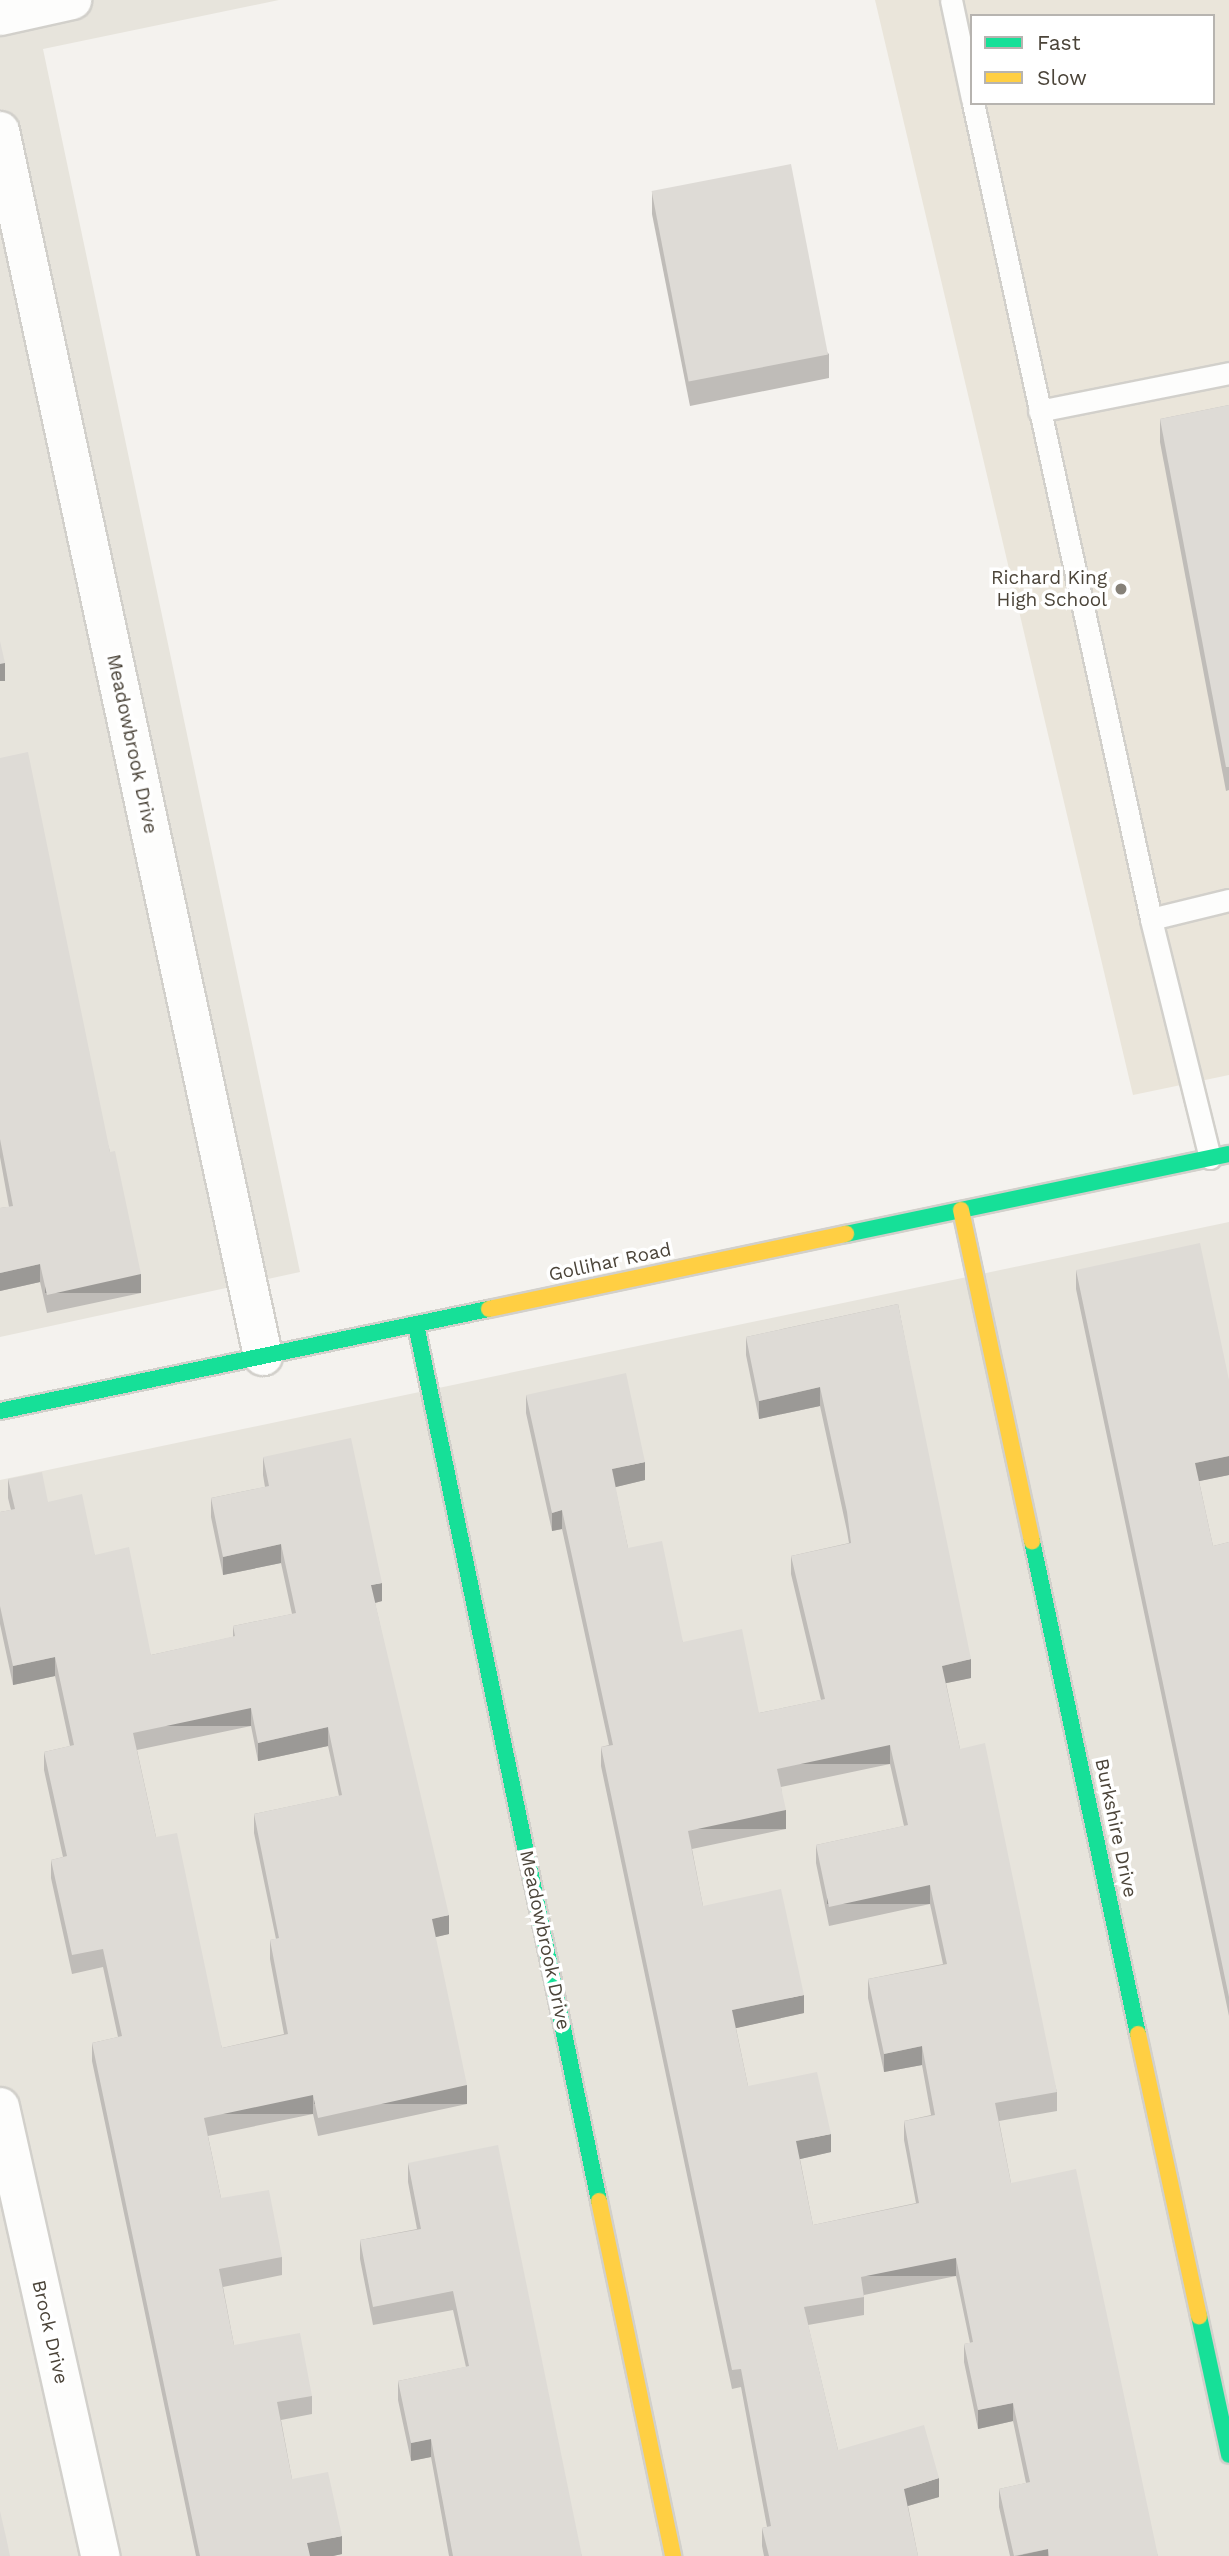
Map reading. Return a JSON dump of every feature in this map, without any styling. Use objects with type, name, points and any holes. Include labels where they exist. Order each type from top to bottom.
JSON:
[{"type":"street","points":[[0,16],[72,0]]},
{"type":"street","name":"Meadowbrook Drive","points":[[0,131],[264,1356]]},
{"type":"street","name":"Gollihar Road","points":[[0,1411],[1219,1156]]},
{"type":"street","name":"Burkshire Drive","points":[[961,1210],[1229,2455]]},
{"type":"street","name":"Meadowbrook Drive","points":[[416,1325],[673,2556]]},
{"type":"street","name":"Brock Drive","points":[[0,2107],[100,2556]]},
{"type":"lane","points":[[951,0],[970,91]]},
{"type":"lane","points":[[973,105],[1151,919],[1219,1156]]},
{"type":"lane","points":[[1039,411],[1229,373]]},
{"type":"lane","points":[[1151,919],[1229,900]]},
{"type":"shaded area","points":[[0,0],[279,0],[43,49],[300,1272],[0,1337]]},
{"type":"shaded area","name":"Richard King High School","points":[[875,0],[1229,0],[1229,1075],[1133,1095]]},
{"type":"shaded area","points":[[1229,1222],[1229,2556],[0,2556],[0,1480]]},
{"type":"building","points":[[791,164],[828,354],[689,382],[652,191]]},
{"type":"building","points":[[1229,405],[1229,767],[1226,767],[1160,419]]},
{"type":"building","points":[[0,641],[5,663],[0,664]]},
{"type":"building","points":[[28,752],[110,1152],[115,1151],[141,1274],[47,1295],[40,1264],[0,1273],[0,1208],[13,1206],[0,1139],[0,758]]},
{"type":"building","points":[[1200,1243],[1229,1380],[1229,1456],[1195,1463],[1213,1546],[1229,1542],[1229,1997],[1076,1270]]},
{"type":"building","points":[[898,1304],[971,1659],[942,1666],[960,1749],[985,1743],[1057,2092],[995,2103],[1011,2183],[1076,2169],[1158,2556],[1049,2556],[1048,2549],[1014,2556],[999,2489],[1030,2482],[1013,2403],[978,2410],[964,2344],[973,2342],[956,2258],[861,2277],[864,2297],[804,2307],[838,2450],[924,2425],[939,2478],[904,2489],[918,2556],[769,2556],[762,2528],[771,2526],[741,2369],[732,2370],[601,1747],[613,1745],[562,1510],[552,1513],[526,1395],[626,1373],[645,1462],[612,1469],[628,1548],[662,1541],[683,1642],[742,1629],[759,1713],[825,1699],[791,1556],[851,1543],[847,1512],[820,1387],[759,1401],[746,1337]],"holes":[[[890,1745],[908,1825],[816,1845],[829,1907],[930,1885],[947,1964],[868,1979],[884,2054],[922,2046],[935,2115],[904,2121],[919,2203],[813,2225],[796,2141],[831,2134],[817,2072],[748,2086],[732,2010],[804,1995],[781,1889],[703,1906],[688,1831],[786,1810],[777,1769]]]},
{"type":"building","points":[[351,1438],[382,1583],[371,1585],[449,1915],[432,1919],[467,2085],[318,2118],[313,2095],[204,2118],[221,2198],[269,2190],[282,2257],[219,2269],[234,2345],[300,2333],[312,2396],[277,2402],[292,2479],[328,2472],[342,2536],[307,2543],[310,2556],[200,2556],[92,2043],[122,2036],[103,1949],[72,1955],[51,1860],[67,1856],[44,1752],[74,1745],[55,1657],[13,1666],[0,1606],[0,1512],[15,1509],[8,1479],[42,1472],[48,1502],[82,1494],[95,1555],[129,1547],[151,1655],[235,1636],[233,1626],[296,1613],[281,1544],[223,1557],[211,1498],[269,1486],[263,1457]],"holes":[[[251,1708],[258,1743],[328,1727],[342,1795],[254,1814],[279,1938],[270,1940],[288,2034],[222,2048],[177,1833],[156,1837],[133,1733]]]},
{"type":"building","points":[[498,2145],[582,2556],[453,2556],[431,2439],[411,2443],[398,2381],[469,2366],[453,2291],[373,2307],[360,2240],[421,2229],[408,2163]]},
{"type":"building","points":[[0,2511],[6,2537],[10,2556],[0,2556]]},
{"type":"traffic: fast","points":[[846,1234],[1229,1154]]},
{"type":"traffic: fast","points":[[0,1411],[489,1309]]},
{"type":"traffic: fast","points":[[416,1325],[599,2201]]},
{"type":"traffic: fast","points":[[1032,1541],[1138,2034]]},
{"type":"traffic: fast","points":[[1199,2316],[1229,2455]]},
{"type":"traffic: slow","points":[[961,1210],[1032,1541]]},
{"type":"traffic: slow","points":[[489,1309],[846,1234]]},
{"type":"traffic: slow","points":[[1138,2034],[1199,2316]]},
{"type":"traffic: slow","points":[[599,2201],[673,2556]]},
{"type":"place","name":"Richard King High School","points":[[1121,589]]}]
